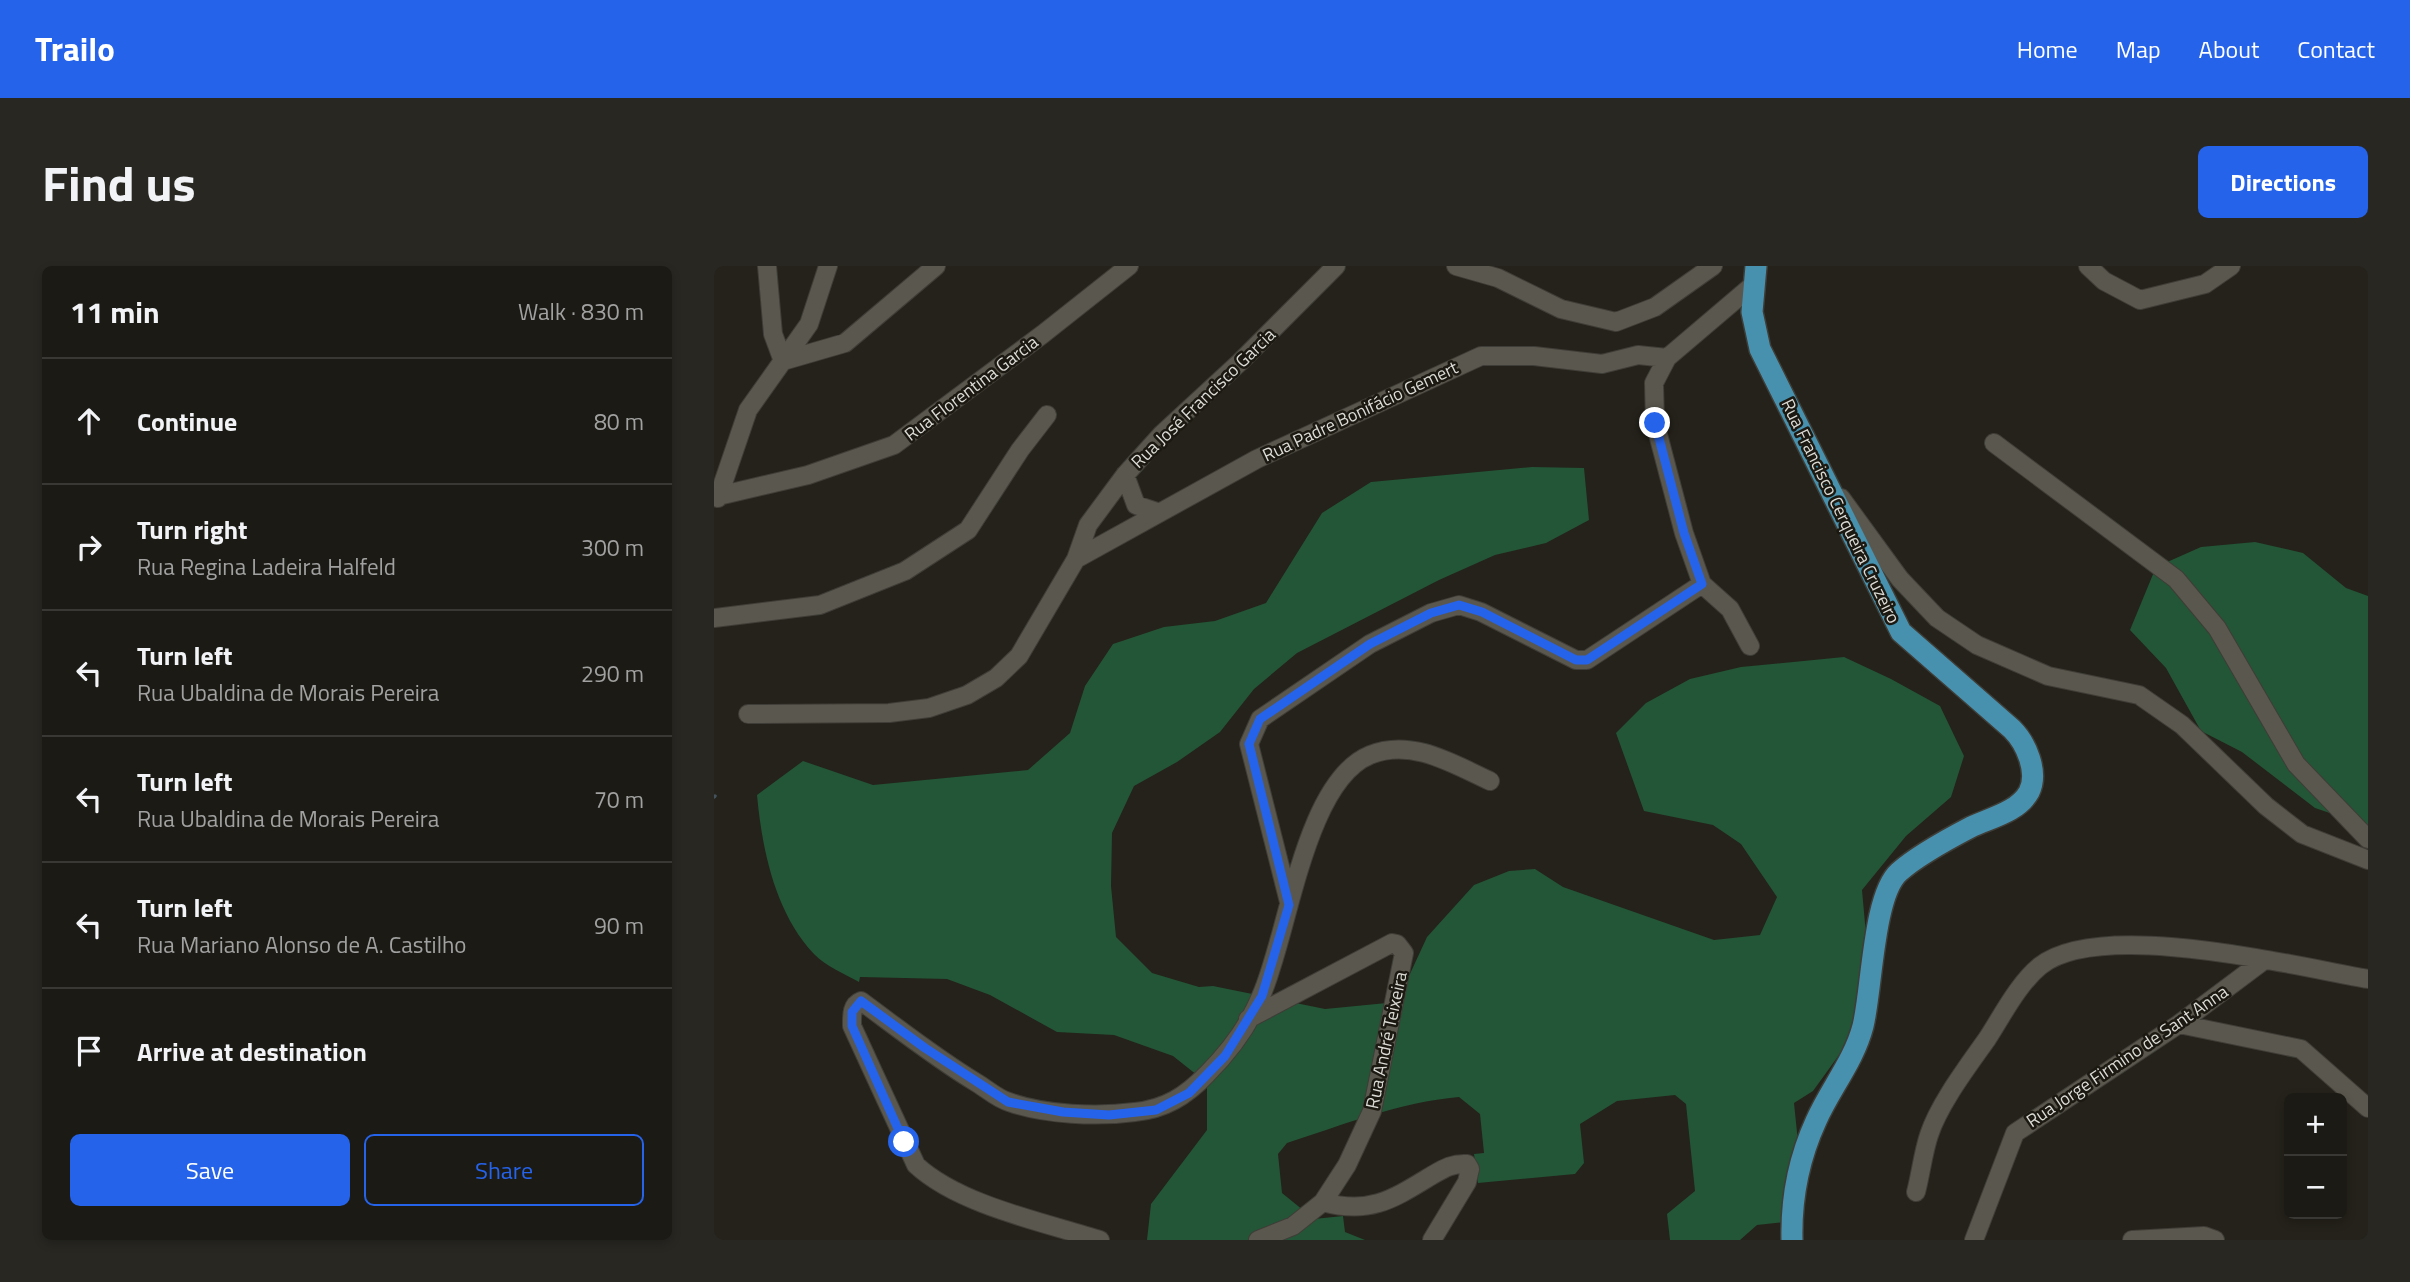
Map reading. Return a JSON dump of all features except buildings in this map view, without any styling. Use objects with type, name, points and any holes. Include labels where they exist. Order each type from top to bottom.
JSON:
[{"type":"main road","name":"Rua Francisco Cerqueira Cruzeiro","points":[[1755,275],[1752,312],[1760,349],[1886,597],[1901,632],[2024,741],[2031,764],[2030,790],[2017,806],[1970,828],[1898,873],[1887,891],[1880,914],[1862,1028],[1847,1066],[1816,1121],[1799,1170],[1793,1206],[1792,1240]]},
{"type":"street","points":[[766,266],[773,334],[783,360]]},
{"type":"street","points":[[716,497],[748,410],[809,324],[828,266]]},
{"type":"street","points":[[783,360],[845,343],[936,266]]},
{"type":"street","name":"Rua Florentina Garcia","points":[[716,497],[808,475],[894,445],[1129,266]]},
{"type":"street","name":"Rua José Francisco Garcia","points":[[748,713],[889,713],[929,708],[967,695],[996,678],[1019,656],[1034,625],[1076,559],[1088,525],[1125,475],[1162,434],[1336,266]]},
{"type":"street","points":[[1456,266],[1498,278],[1561,309],[1616,322],[1655,307],[1713,266]]},
{"type":"street","points":[[1494,266],[1531,296]]},
{"type":"street","points":[[2088,266],[2104,281],[2140,300],[2205,284],[2231,266]]},
{"type":"street","points":[[1750,646],[1730,609],[1702,584],[1684,533],[1655,423],[1654,383],[1667,358],[1755,275]]},
{"type":"street","name":"Rua Padre Bonifácio Gemert","points":[[1076,559],[1257,459],[1481,356],[1534,356],[1602,364],[1638,355],[1667,358]]},
{"type":"street","points":[[714,618],[820,605],[905,571],[968,530],[1020,450],[1047,415]]},
{"type":"street","points":[[1994,443],[2176,579],[2217,628],[2295,764],[2368,839]]},
{"type":"street","points":[[1817,464],[1900,579],[1937,618],[1977,645],[2048,677],[2139,695],[2182,724],[2266,806],[2302,834],[2368,860]]},
{"type":"street","points":[[1125,475],[1136,505],[1157,512]]},
{"type":"street","points":[[1289,905],[1249,744],[1260,719],[1370,644],[1431,613],[1459,605],[1482,612],[1576,660],[1587,660],[1702,584]]},
{"type":"street","points":[[1100,1240],[972,1198],[927,1175],[916,1165],[852,1026],[852,1012],[861,1001],[925,1048],[1008,1102],[1063,1112],[1109,1115],[1156,1110],[1189,1093],[1225,1056],[1262,996],[1309,841],[1330,793],[1349,771],[1370,755],[1402,750],[1429,752],[1490,781]]},
{"type":"street","name":"Rua André Teixeira","points":[[1248,1019],[1392,943],[1397,944],[1404,953],[1372,1111],[1348,1165],[1324,1202]]},
{"type":"street","points":[[1916,1192],[1929,1133],[1968,1067],[2024,985],[2040,966],[2062,954],[2086,946],[2112,945],[2195,950],[2368,979]]},
{"type":"street","name":"Rua Jorge Firmino de Sant Anna","points":[[1974,1240],[2015,1133],[2179,1024],[2263,961]]},
{"type":"street","points":[[2179,1024],[2301,1049],[2368,1108]]},
{"type":"street","points":[[1258,1240],[1293,1226],[1324,1202],[1352,1208],[1377,1205],[1454,1164],[1469,1165],[1467,1182],[1432,1240]]},
{"type":"street","points":[[2132,1240],[2204,1236],[2215,1240]]},
{"type":"green space","points":[[1532,467],[1584,468],[1589,520],[1546,543],[1495,555],[1439,580],[1297,653],[1254,689],[1220,732],[1177,762],[1134,786],[1112,833],[1111,886],[1116,937],[1152,973],[1199,987],[1213,986],[1325,1009],[1397,1002],[1427,937],[1474,885],[1509,871],[1535,869],[1563,887],[1714,940],[1760,935],[1777,897],[1741,844],[1713,825],[1644,811],[1616,733],[1646,703],[1690,679],[1741,667],[1844,657],[1940,706],[1964,756],[1951,797],[1906,836],[1862,890],[1869,968],[1852,1037],[1813,1091],[1794,1103],[1798,1142],[1786,1222],[1757,1225],[1740,1240],[1670,1240],[1667,1214],[1695,1191],[1686,1104],[1675,1095],[1617,1101],[1580,1124],[1584,1163],[1575,1174],[1478,1183],[1474,1154],[1484,1153],[1480,1114],[1459,1097],[1393,1109],[1350,1122],[1287,1143],[1278,1154],[1282,1193],[1314,1219],[1343,1216],[1345,1232],[1365,1240],[1147,1240],[1151,1204],[1207,1130],[1207,1083],[1173,1056],[1114,1035],[1057,1032],[990,995],[947,979],[860,977],[859,982],[835,970],[814,954],[789,919],[767,858],[757,795],[803,761],[873,785],[1028,770],[1070,733],[1085,686],[1113,644],[1164,627],[1215,621],[1266,603],[1322,513],[1371,482]]},
{"type":"green space","points":[[2255,542],[2303,553],[2346,588],[2368,596],[2368,826],[2315,808],[2242,752],[2201,731],[2166,668],[2130,630],[2156,567],[2201,547]]},
{"type":"route","points":[[904,1142],[852,1026],[852,1012],[856,1003],[861,1001],[925,1048],[1008,1102],[1063,1112],[1109,1115],[1156,1110],[1189,1093],[1225,1056],[1262,996],[1289,905],[1249,744],[1260,719],[1370,644],[1431,613],[1459,605],[1482,612],[1555,651],[1576,660],[1587,660],[1702,584],[1684,533],[1655,423]]}]
